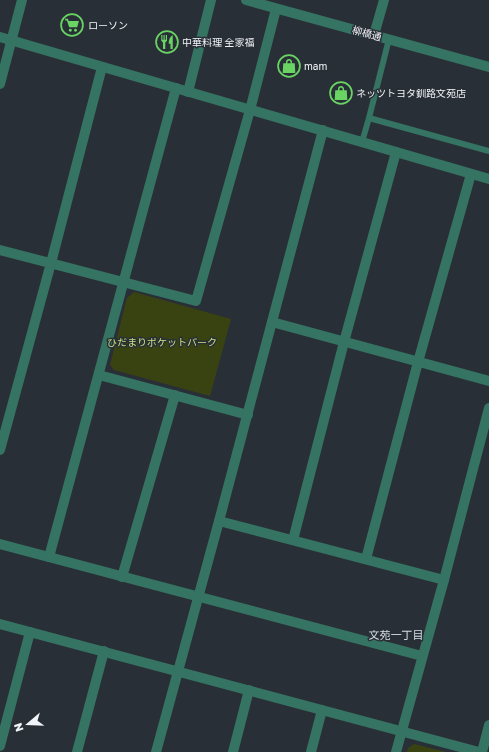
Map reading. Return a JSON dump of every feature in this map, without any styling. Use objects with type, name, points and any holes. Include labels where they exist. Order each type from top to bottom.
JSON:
[{"type":"street","points":[[0,84],[22,0]]},
{"type":"street","points":[[188,92],[212,0]]},
{"type":"street","name":"柳橋通","points":[[246,0],[489,67]]},
{"type":"street","points":[[374,35],[384,0]]},
{"type":"street","points":[[0,250],[196,301],[250,110],[276,9]]},
{"type":"street","points":[[0,37],[489,179]]},
{"type":"street","points":[[0,450],[102,67]]},
{"type":"street","points":[[49,557],[176,88]]},
{"type":"street","points":[[156,752],[220,521],[323,130]]},
{"type":"street","points":[[293,540],[344,342],[396,152]]},
{"type":"street","points":[[366,560],[418,362],[471,174]]},
{"type":"street","points":[[272,322],[489,381]]},
{"type":"street","points":[[99,374],[248,415]]},
{"type":"street","points":[[122,576],[175,395]]},
{"type":"street","points":[[396,752],[422,656],[486,437],[489,408]]},
{"type":"street","points":[[220,521],[444,580]]},
{"type":"street","points":[[0,544],[422,656]]},
{"type":"street","points":[[0,624],[481,752],[489,725]]},
{"type":"street","points":[[0,746],[30,632]]},
{"type":"street","points":[[78,752],[104,652]]},
{"type":"street","points":[[234,752],[249,690]]},
{"type":"street","points":[[311,752],[322,710]]},
{"type":"lane","points":[[362,142],[389,39]]},
{"type":"lane","points":[[369,118],[489,151]]},
{"type":"green space","name":"ひだまりポケットパーク","points":[[134,292],[231,319],[210,396],[114,370],[110,365],[127,298]]},
{"type":"green space","points":[[414,744],[446,752],[407,752],[408,748]]},
{"type":"place","name":"ローソン","points":[[72,25]]},
{"type":"place","name":"中華料理 全家福","points":[[167,42]]},
{"type":"place","name":"mam","points":[[289,66]]},
{"type":"place","name":"ネッツトヨタ釧路文苑店","points":[[341,93]]},
{"type":"district","name":"文苑一丁目","points":[[396,634]]}]
